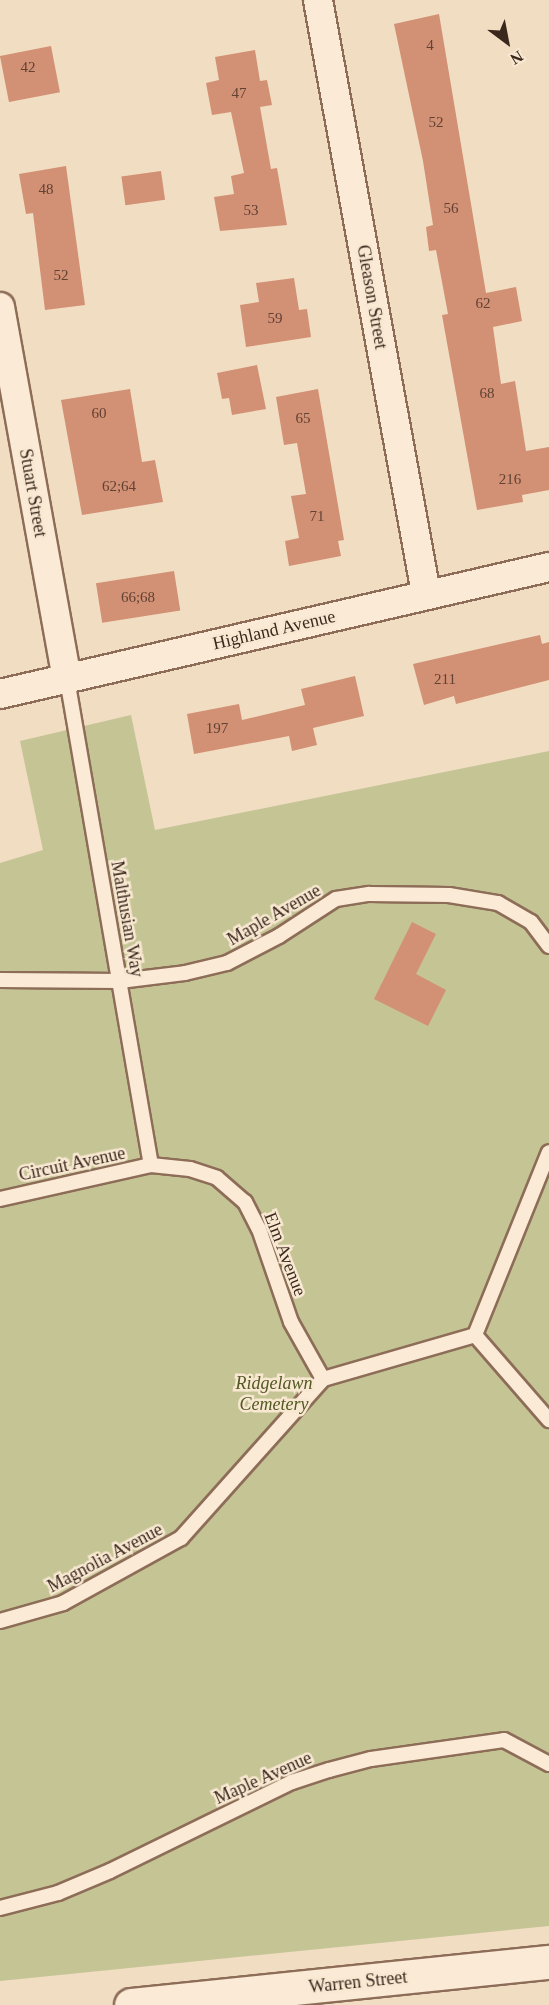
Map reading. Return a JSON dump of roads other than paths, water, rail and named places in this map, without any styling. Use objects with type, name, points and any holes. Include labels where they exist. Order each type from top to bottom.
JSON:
[{"type":"street","name":"Gleason Street","points":[[318,0],[426,593]]},
{"type":"street","name":"Stuart Street","points":[[0,307],[66,679]]},
{"type":"street","name":"Highland Avenue","points":[[0,694],[426,593],[549,567]]},
{"type":"street","name":"Warren Street","points":[[131,2005],[247,1999],[549,1962]]},
{"type":"lane","name":"Malthusian Way","points":[[66,679],[151,1165]]},
{"type":"lane","name":"Maple Avenue","points":[[0,980],[120,981],[227,963],[279,936],[336,899],[369,894],[449,895],[498,903],[531,922],[549,946]]},
{"type":"lane","points":[[475,1335],[549,1152]]},
{"type":"lane","name":"Circuit Avenue","points":[[0,1199],[151,1165]]},
{"type":"lane","name":"Elm Avenue","points":[[151,1165],[190,1169],[217,1178],[244,1202],[259,1229],[291,1322],[324,1379]]},
{"type":"lane","points":[[324,1379],[475,1335]]},
{"type":"lane","points":[[475,1335],[549,1420]]},
{"type":"lane","name":"Magnolia Avenue","points":[[0,1622],[63,1603],[181,1538],[324,1379]]},
{"type":"lane","name":"Maple Avenue","points":[[0,1908],[58,1893],[110,1871],[292,1782],[329,1770],[371,1759],[504,1740],[549,1764]]},
{"type":"park label","name":"Ridgelawn Cemetery","points":[[274,1394]]}]
